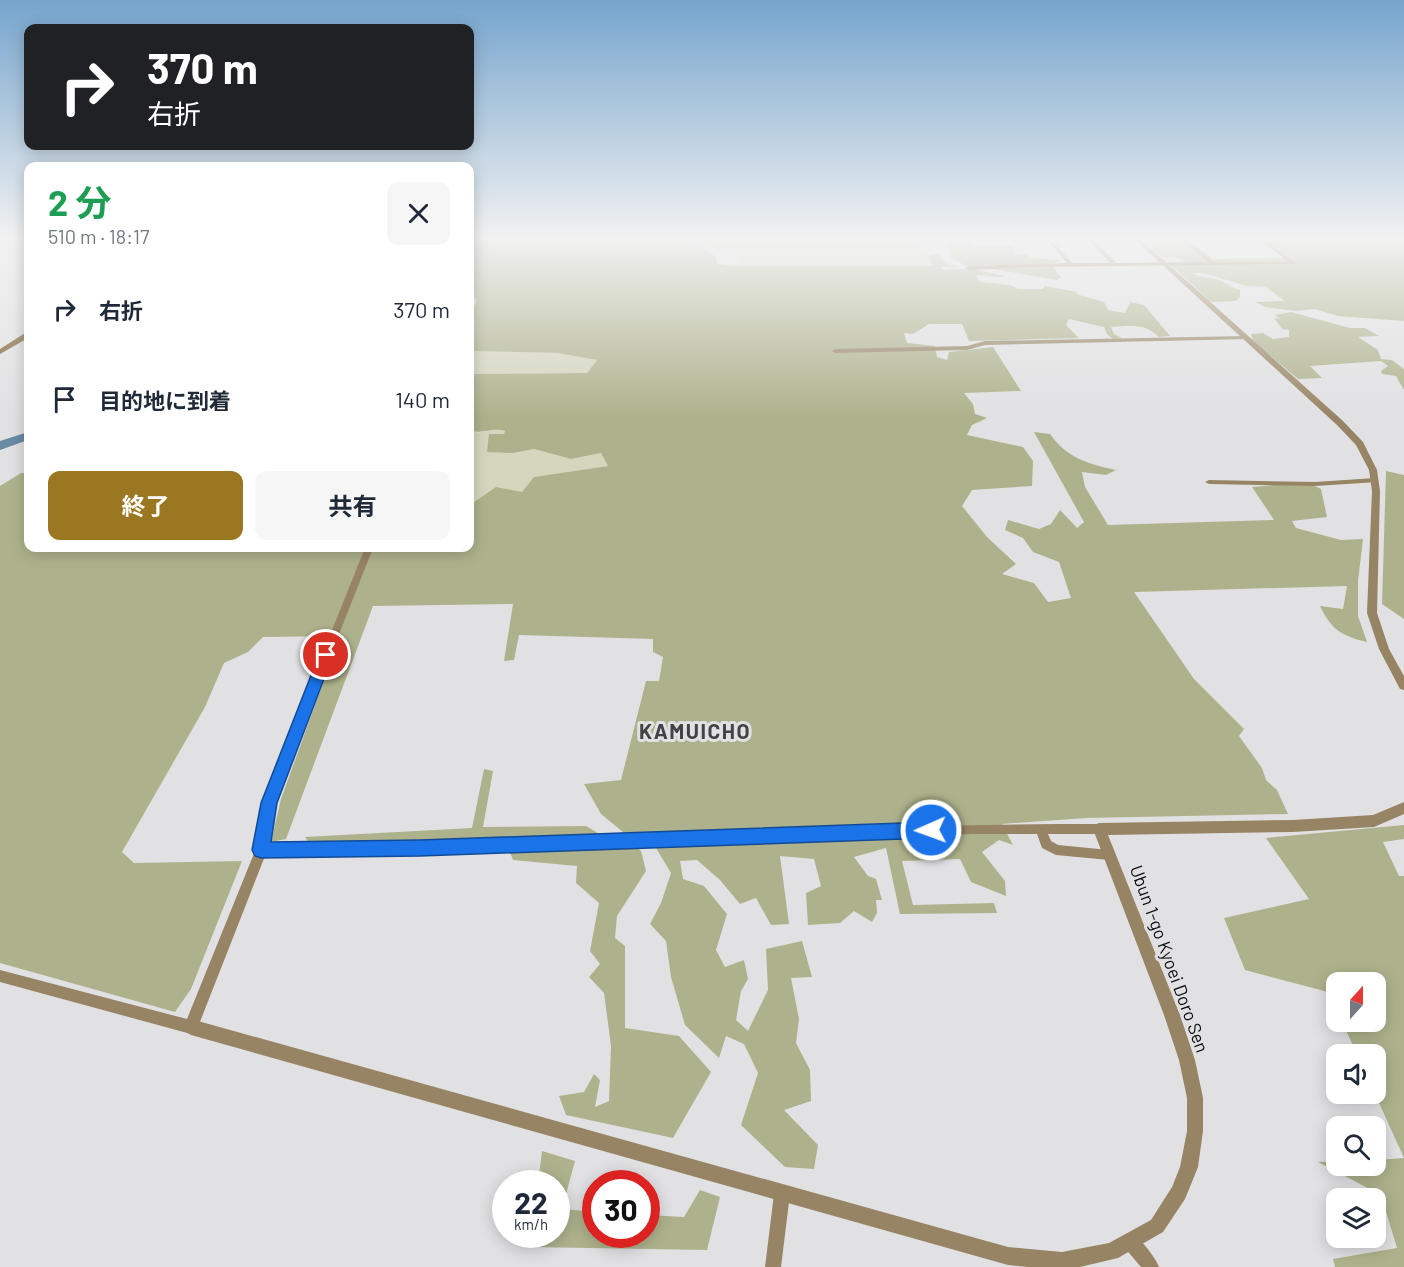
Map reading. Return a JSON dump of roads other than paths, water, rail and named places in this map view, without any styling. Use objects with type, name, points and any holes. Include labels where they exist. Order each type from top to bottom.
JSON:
[{"type":"main road","points":[[0,352],[24,337]]},
{"type":"street","points":[[1201,298],[1354,437],[1370,461],[1376,480],[1372,613],[1384,649],[1404,686]]},
{"type":"street","points":[[835,351],[967,348],[985,343],[1246,338]]},
{"type":"street","points":[[1209,482],[1315,484],[1376,480]]},
{"type":"street","points":[[0,976],[191,1027],[261,850],[269,803],[279,774],[367,552]]},
{"type":"street","points":[[261,850],[420,848],[927,830],[1099,830],[1293,826],[1374,821],[1404,808]]},
{"type":"street","points":[[1041,829],[1046,844],[1056,850],[1109,855]]},
{"type":"street","name":"Ubun 1-go Kyoei Doro Sen","points":[[191,1027],[1008,1256],[1062,1261],[1112,1252],[1157,1226],[1179,1193],[1189,1167],[1195,1131],[1195,1098],[1187,1060],[1173,1015],[1099,830]]},
{"type":"street","points":[[773,1267],[782,1194]]},
{"type":"street","points":[[1130,1241],[1151,1267]]},
{"type":"waterway","points":[[0,446],[24,437]]},
{"type":"district","name":"KAMUICHO","points":[[695,732]]}]
